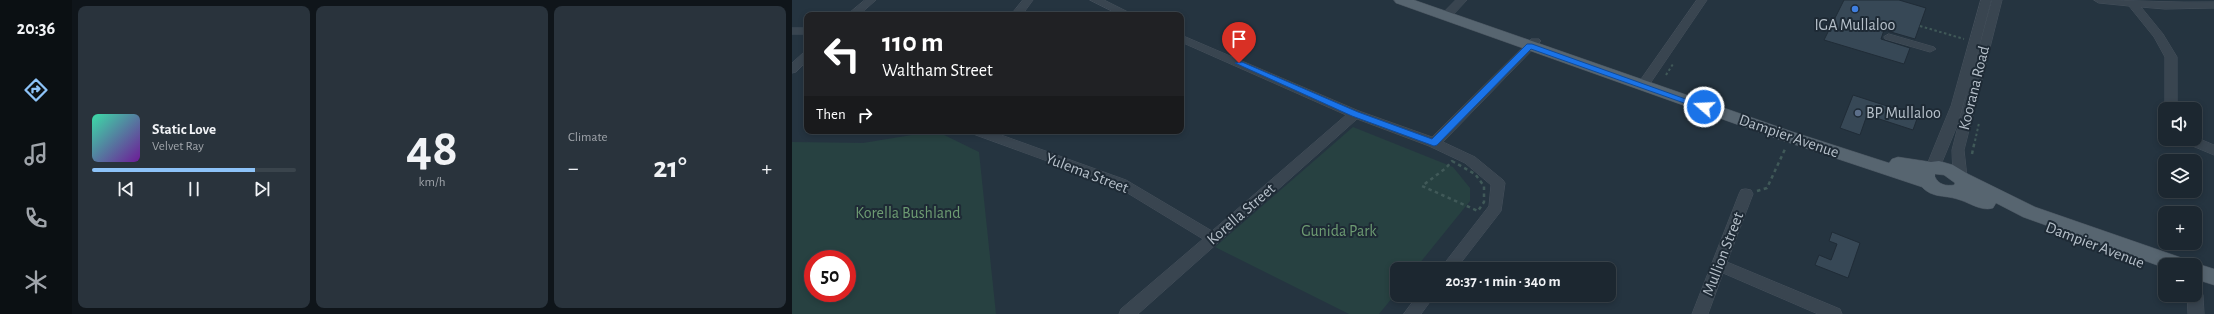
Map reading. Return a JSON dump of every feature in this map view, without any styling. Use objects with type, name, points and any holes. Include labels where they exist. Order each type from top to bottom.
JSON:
[{"type":"main road","name":"Dampier Avenue","points":[[1401,0],[1448,13]]},
{"type":"main road","name":"Dampier Avenue","points":[[1419,0],[1448,13],[1787,136],[1931,172],[1941,191],[1960,183],[2029,212],[2158,258]]},
{"type":"main road","name":"Dampier Avenue","points":[[1960,183],[2158,268]]},
{"type":"main road","points":[[2202,274],[2214,278]]},
{"type":"main road","points":[[2202,284],[2214,288]]},
{"type":"street","points":[[856,12],[871,0]]},
{"type":"street","points":[[1018,12],[1028,0]]},
{"type":"street","points":[[1095,0],[1122,12]]},
{"type":"street","points":[[1448,13],[1462,0]]},
{"type":"street","points":[[1644,83],[1702,0]]},
{"type":"street","name":"Koorana Road","points":[[1931,172],[1945,145],[1953,120],[1986,0]]},
{"type":"street","name":"Koorana Road","points":[[1960,183],[1958,150],[1997,0]]},
{"type":"street","points":[[2099,0],[2165,6],[2214,4]]},
{"type":"street","points":[[2133,4],[2159,36],[2171,57],[2171,102]]},
{"type":"street","points":[[792,31],[804,31]]},
{"type":"street","points":[[1889,37],[1930,49]]},
{"type":"street","points":[[1184,39],[1355,114],[1434,143],[1470,160],[1498,183],[1496,207],[1453,262]]},
{"type":"street","points":[[1434,143],[1532,44]]},
{"type":"street","points":[[792,69],[804,58]]},
{"type":"street","name":"Korella Street","points":[[1127,314],[1355,114]]},
{"type":"street","name":"Yulema Street","points":[[985,134],[1121,183],[1213,238]]},
{"type":"street","points":[[2202,145],[2214,150]]},
{"type":"street","name":"Mullion Street","points":[[1700,314],[1746,194]]},
{"type":"street","points":[[1718,264],[1834,314]]},
{"type":"street","points":[[1412,314],[1421,302]]},
{"type":"street","points":[[2195,302],[2196,314]]},
{"type":"path","points":[[1920,26],[1964,39]]},
{"type":"path","points":[[1746,194],[1767,188],[1788,141]]},
{"type":"path","points":[[1452,161],[1468,168],[1482,179],[1486,190],[1485,202],[1478,210],[1422,186],[1432,177],[1444,170],[1452,161]]},
{"type":"green space","name":"Gunida Park","points":[[1353,127],[1453,167],[1470,188],[1470,201],[1421,262],[1390,262],[1390,301],[1379,314],[1349,314],[1215,247]]},
{"type":"green space","name":"Korella Bushland","points":[[918,134],[942,134],[979,152],[996,314],[792,314],[792,142],[863,143]]},
{"type":"building","points":[[1844,0],[1899,0],[1926,8],[1915,39],[1884,30],[1881,39],[1910,48],[1904,64],[1824,40]]},
{"type":"building","points":[[1853,95],[1918,116],[1913,130],[1867,115],[1860,135],[1840,128]]},
{"type":"building","points":[[1832,232],[1860,243],[1848,278],[1815,265],[1819,255],[1831,260],[1837,244],[1829,241]]},
{"type":"place","name":"IGA Mullaloo","points":[[1855,9]]},
{"type":"place","name":"BP Mullaloo","points":[[1858,113]]},
{"type":"route","points":[[1239,63],[1355,114],[1434,143],[1530,46],[1704,107]]}]
